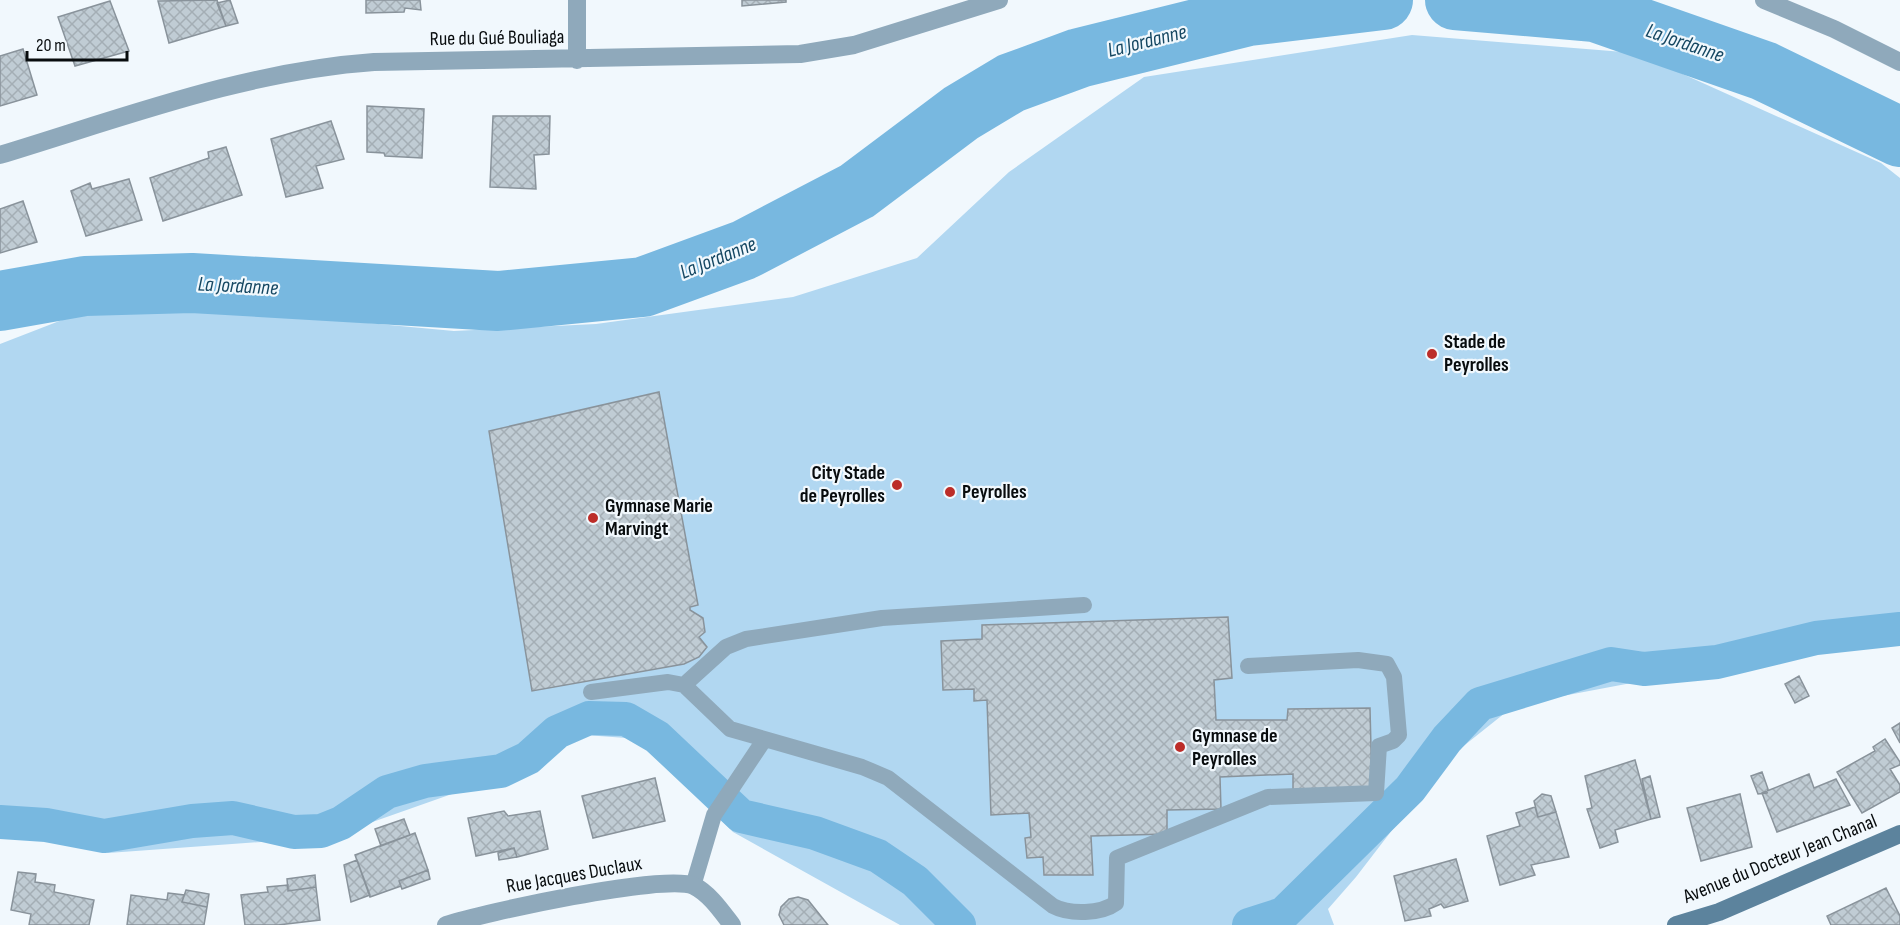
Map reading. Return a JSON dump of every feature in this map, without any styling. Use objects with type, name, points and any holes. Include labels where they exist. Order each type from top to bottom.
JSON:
[{"type":"main road","name":"Avenue du Docteur Jean Chanal","points":[[1676,925],[1719,912],[1900,834]]},
{"type":"street","points":[[577,0],[577,60]]},
{"type":"street","name":"Rue du Gué Bouliaga","points":[[0,155],[226,88],[313,68],[374,62],[577,60],[800,54],[854,45],[999,0]]},
{"type":"street","points":[[1764,0],[1834,29],[1900,62]]},
{"type":"street","name":"Rue Jacques Duclaux","points":[[446,925],[474,916],[647,884],[693,886]]},
{"type":"street","points":[[693,886],[718,906],[732,925]]},
{"type":"lane","points":[[684,685],[726,647],[746,639],[882,618],[1084,605]]},
{"type":"lane","points":[[591,692],[668,682],[684,685],[730,729],[862,767],[888,778],[1053,906],[1066,912],[1109,908],[1116,903],[1117,858],[1268,797],[1376,793],[1379,746],[1393,741],[1399,735],[1394,677],[1387,664],[1358,660],[1248,666]]},
{"type":"lane","points":[[693,886],[714,815],[764,740]]},
{"type":"shaded area","name":"Peyrolles","points":[[1412,35],[1636,53],[1881,163],[1900,178],[1900,641],[1791,653],[1515,705],[1446,760],[1356,877],[1328,909],[1334,925],[900,925],[733,832],[640,739],[585,735],[520,770],[330,837],[108,853],[0,829],[0,344],[80,313],[260,313],[454,331],[596,324],[793,297],[917,258],[1009,172],[1144,77]]},
{"type":"building","points":[[217,0],[226,26],[169,43],[158,1]]},
{"type":"building","points":[[230,0],[238,23],[226,26],[217,3]]},
{"type":"building","points":[[366,0],[420,0],[421,10],[405,8],[404,12],[366,13]]},
{"type":"building","points":[[742,0],[786,0],[786,2],[742,6]]},
{"type":"building","points":[[110,1],[129,51],[75,66],[58,17]]},
{"type":"building","points":[[23,49],[37,95],[0,106],[0,56]]},
{"type":"building","points":[[367,106],[424,109],[422,158],[385,156],[384,153],[367,152]]},
{"type":"building","points":[[493,116],[550,116],[549,154],[534,155],[536,189],[490,187]]},
{"type":"building","points":[[331,121],[344,159],[316,166],[323,188],[286,197],[271,139]]},
{"type":"building","points":[[226,147],[242,195],[163,221],[150,178],[209,158],[208,152]]},
{"type":"building","points":[[129,179],[142,220],[86,236],[71,191],[90,183],[92,189]]},
{"type":"building","points":[[23,201],[37,242],[0,253],[0,209]]},
{"type":"building","name":"Gymnase Marie Marvingt","points":[[659,392],[698,605],[690,607],[690,610],[703,618],[705,632],[699,637],[707,647],[699,657],[684,664],[532,691],[489,431]]},
{"type":"building","name":"Gymnase de Peyrolles","points":[[1228,617],[1232,678],[1214,680],[1216,720],[1287,720],[1288,709],[1370,708],[1372,788],[1293,790],[1293,774],[1220,777],[1221,809],[1167,810],[1167,834],[1091,836],[1093,875],[1044,875],[1043,857],[1027,858],[1025,838],[1031,837],[1029,813],[991,815],[987,700],[974,701],[974,689],[943,690],[941,641],[982,639],[982,625]]},
{"type":"building","points":[[1799,676],[1809,696],[1795,703],[1785,684]]},
{"type":"building","points":[[1900,723],[1900,743],[1892,728]]},
{"type":"building","points":[[1885,739],[1900,762],[1900,765],[1890,769],[1900,785],[1900,792],[1862,813],[1837,772],[1875,751],[1873,747]]},
{"type":"building","points":[[1635,760],[1651,819],[1615,830],[1618,842],[1600,848],[1587,809],[1592,808],[1585,776]]},
{"type":"building","points":[[1762,772],[1768,789],[1767,793],[1758,794],[1751,776]]},
{"type":"building","points":[[1809,774],[1814,788],[1836,779],[1850,805],[1777,832],[1762,793]]},
{"type":"building","points":[[1650,776],[1660,817],[1651,819],[1642,779]]},
{"type":"building","points":[[655,778],[665,821],[593,838],[582,796]]},
{"type":"building","points":[[1542,794],[1551,796],[1556,812],[1538,817],[1534,801]]},
{"type":"building","points":[[1740,794],[1752,847],[1701,861],[1687,808]]},
{"type":"building","points":[[1535,807],[1538,817],[1556,812],[1569,857],[1531,865],[1535,875],[1500,885],[1487,836],[1520,826],[1516,813]]},
{"type":"building","points":[[504,811],[508,816],[540,811],[548,849],[517,857],[514,848],[476,856],[468,818]]},
{"type":"building","points":[[404,819],[410,835],[381,846],[375,829]]},
{"type":"building","points":[[415,833],[428,870],[399,881],[401,886],[370,897],[355,855]]},
{"type":"building","points":[[514,848],[517,857],[499,860],[498,853]]},
{"type":"building","points":[[1456,859],[1468,901],[1444,908],[1441,904],[1429,909],[1431,916],[1405,921],[1394,876]]},
{"type":"building","points":[[357,860],[370,895],[351,902],[344,865]]},
{"type":"building","points":[[428,870],[430,879],[402,889],[399,881]]},
{"type":"building","points":[[18,872],[36,874],[35,882],[55,885],[54,892],[94,900],[89,925],[29,925],[31,914],[11,910]]},
{"type":"building","points":[[315,875],[316,887],[288,891],[287,879]]},
{"type":"building","points":[[288,885],[288,891],[316,887],[320,920],[278,925],[245,925],[241,895],[268,892],[267,887]]},
{"type":"building","points":[[1886,888],[1900,916],[1900,925],[1831,925],[1827,916]]},
{"type":"building","points":[[186,890],[209,894],[207,907],[182,902]]},
{"type":"building","points":[[168,893],[184,895],[182,902],[207,907],[204,925],[127,925],[131,895],[167,900]]},
{"type":"building","points":[[798,897],[808,900],[828,925],[784,925],[779,915],[781,907],[789,899]]},
{"type":"waterway","name":"La Jordanne","points":[[0,301],[85,286],[192,283],[498,301],[643,287],[744,250],[857,191],[961,113],[1011,83],[1079,58],[1249,16],[1383,0]]},
{"type":"waterway","name":"La Jordanne","points":[[1455,0],[1595,12],[1764,71],[1900,137]]},
{"type":"waterway","points":[[1249,925],[1283,914],[1410,789],[1447,739],[1480,704],[1611,664],[1644,669],[1717,662],[1816,638],[1900,629]]},
{"type":"waterway","points":[[0,822],[46,825],[104,836],[192,821],[233,818],[294,832],[321,831],[341,823],[387,792],[425,781],[501,771],[528,758],[557,732],[589,718],[626,719],[657,737],[741,816],[815,833],[878,856],[915,881],[959,925]]},
{"type":"place","name":"Stade de Peyrolles","points":[[1432,354]]},
{"type":"place","name":"City Stade de Peyrolles","points":[[897,485]]},
{"type":"place","name":"Peyrolles","points":[[950,492]]},
{"type":"place","name":"Gymnase Marie Marvingt","points":[[593,518]]},
{"type":"place","name":"Gymnase de Peyrolles","points":[[1180,747]]}]
